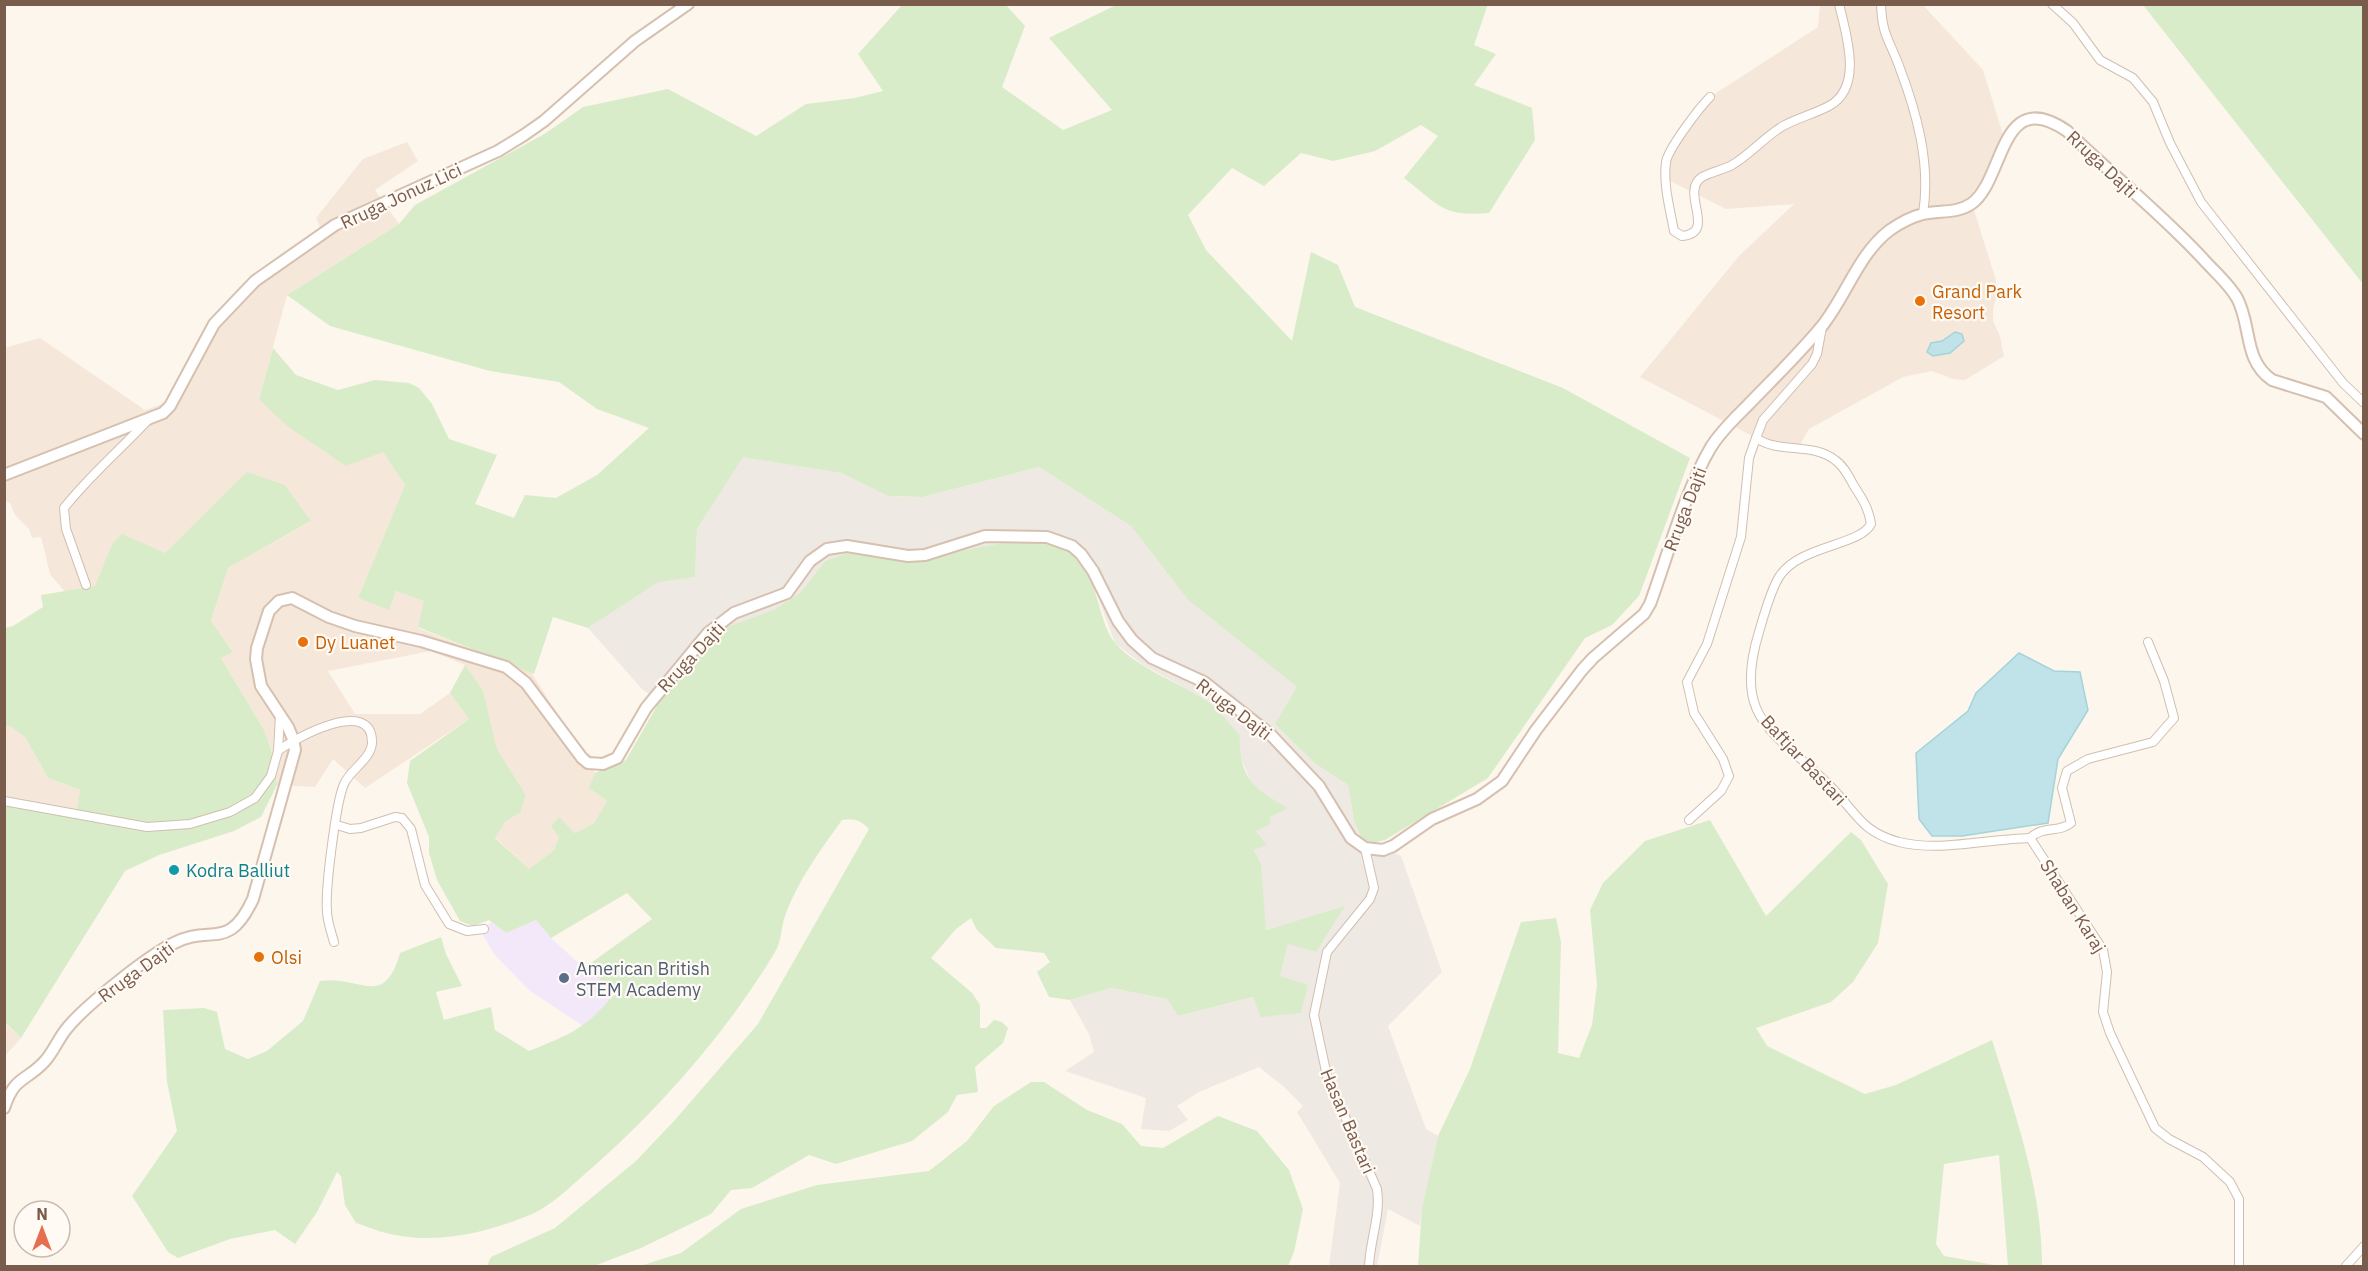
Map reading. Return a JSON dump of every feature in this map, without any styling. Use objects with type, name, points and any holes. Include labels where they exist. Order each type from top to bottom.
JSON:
[{"type":"main road","name":"Rruga Jonuz Lici","points":[[4,475],[163,413],[170,406],[214,324],[255,281],[335,225],[498,151],[525,135],[635,41],[688,4]]},
{"type":"main road","name":"Rruga Dajti","points":[[4,1108],[16,1083],[43,1064],[66,1029],[104,995],[172,944],[228,932],[240,924],[254,899],[295,750],[294,739],[261,686],[257,648],[269,611],[279,602],[292,598],[329,617],[355,626],[421,641],[506,667],[526,683],[582,758],[588,763],[610,763],[623,751],[646,708],[708,633],[734,613],[787,593],[810,561],[827,549],[847,546],[908,556],[925,555],[985,536],[1047,537],[1072,546],[1081,554],[1093,571],[1118,621],[1132,640],[1152,658],[1204,682],[1271,735],[1319,786],[1351,838],[1365,848],[1374,850],[1393,846],[1432,819],[1477,799],[1502,781],[1536,730],[1593,658],[1644,614],[1650,604],[1699,472],[1711,446],[1726,426],[1822,325],[1871,250],[1896,226],[1923,214],[1955,211],[1972,204],[1983,189],[2012,131],[2026,122],[2050,121],[2067,132],[2188,242],[2230,288],[2241,308],[2254,361],[2264,375],[2272,380],[2326,397],[2364,434]]},
{"type":"street","points":[[1710,97],[1699,108],[1666,159],[1666,179],[1674,231],[1678,235],[1687,236],[1699,226],[1700,217],[1693,200],[1695,187],[1701,178],[1731,165],[1784,125],[1830,105],[1840,98],[1848,80],[1850,58],[1839,4]]},
{"type":"street","points":[[1881,4],[1882,28],[1906,86],[1924,151],[1927,190],[1923,214]]},
{"type":"street","points":[[2052,4],[2073,23],[2100,60],[2133,78],[2153,102],[2170,143],[2201,202],[2322,358],[2364,404]]},
{"type":"street","points":[[1689,820],[1721,791],[1729,776],[1724,759],[1694,713],[1687,682],[1707,644],[1741,537],[1749,458],[1756,438],[1763,420],[1812,364],[1817,354],[1822,325]]},
{"type":"street","points":[[86,585],[66,529],[64,508],[84,483],[112,458],[149,419]]},
{"type":"street","name":"Baftjar Bastari","points":[[1756,438],[1767,446],[1819,453],[1833,458],[1843,467],[1865,503],[1871,524],[1863,533],[1801,556],[1778,578],[1763,620],[1749,672],[1752,695],[1761,718],[1874,834],[1922,846],[2030,838]]},
{"type":"street","points":[[2030,838],[2046,828],[2066,827],[2071,823],[2072,816],[2062,788],[2062,780],[2072,766],[2088,759],[2152,742],[2173,721],[2174,714],[2164,681],[2148,642]]},
{"type":"street","points":[[4,801],[147,827],[190,824],[230,812],[255,798],[271,776],[278,751],[280,716]]},
{"type":"street","points":[[278,751],[294,739],[345,720],[357,722],[370,735],[372,742],[369,753],[344,783],[326,908],[334,942]]},
{"type":"street","points":[[337,825],[350,829],[395,817],[402,818],[411,829],[425,885],[449,924],[467,931],[484,929]]},
{"type":"street","name":"Shaban Karaj","points":[[2030,838],[2103,951],[2107,972],[2102,999],[2106,1023],[2155,1128],[2217,1168],[2230,1182],[2239,1198],[2239,1266]]},
{"type":"street","name":"Hasan Bastari","points":[[1365,848],[1374,888],[1370,899],[1327,952],[1314,1015],[1327,1076],[1377,1189],[1379,1209],[1371,1242],[1370,1266]]},
{"type":"street","points":[[2346,1266],[2364,1246]]},
{"type":"shaded area","points":[[1820,5],[1923,5],[1983,70],[2005,141],[1972,204],[1995,277],[1998,292],[1993,309],[1993,321],[2000,336],[2004,356],[1965,380],[1953,379],[1932,371],[1903,377],[1809,429],[1797,450],[1756,438],[1640,377],[1739,256],[1794,204],[1726,209],[1666,179],[1666,159],[1710,97],[1818,27]]},
{"type":"shaded area","points":[[407,142],[418,161],[375,190],[399,224],[287,295],[259,399],[383,452],[405,485],[358,598],[389,609],[396,591],[425,601],[418,628],[531,672],[595,773],[590,788],[607,801],[594,823],[575,833],[559,818],[559,837],[554,850],[529,869],[495,837],[505,822],[521,812],[526,795],[497,749],[483,690],[465,665],[431,651],[328,671],[355,714],[420,714],[450,693],[469,719],[365,788],[333,759],[315,787],[277,785],[271,749],[264,730],[221,658],[233,651],[211,622],[228,568],[310,522],[165,553],[112,544],[95,587],[65,592],[50,574],[41,537],[32,538],[29,529],[15,515],[10,503],[5,501],[4,348],[40,338],[145,410],[166,403],[187,367],[195,347],[221,309],[245,283],[321,230],[316,218],[363,159]]},
{"type":"shaded area","points":[[743,456],[841,473],[888,496],[907,497],[922,497],[1039,467],[1131,526],[1188,600],[1297,687],[1317,765],[1348,785],[1354,821],[1362,839],[1401,856],[1442,972],[1388,1026],[1426,1129],[1438,1136],[1420,1226],[1388,1209],[1377,1266],[1329,1266],[1340,1183],[1297,1112],[1303,1106],[1259,1067],[1199,1092],[1177,1106],[1188,1120],[1169,1131],[1141,1129],[1146,1098],[1065,1071],[1094,1052],[1089,1034],[1070,1000],[1109,988],[1167,999],[1178,1016],[1254,997],[1280,976],[1288,944],[1345,907],[1265,930],[1261,864],[1254,850],[1266,845],[1256,830],[1271,824],[1270,817],[1287,808],[1260,793],[1251,781],[1239,754],[1240,735],[1204,698],[1143,665],[1115,643],[1090,576],[1063,549],[1042,544],[1006,542],[919,559],[897,560],[847,553],[825,561],[800,593],[775,609],[727,628],[670,683],[660,701],[642,689],[588,628],[658,581],[695,577],[697,529]]},
{"type":"shaded area","points":[[5,726],[10,726],[25,737],[48,778],[80,790],[76,815],[5,804]]},
{"type":"shaded area","points":[[536,920],[551,938],[584,968],[618,991],[595,1018],[583,1026],[530,991],[494,954],[482,933],[491,922],[506,933]]},
{"type":"shaded area","points":[[4,1022],[21,1038],[5,1056],[4,1056]]},
{"type":"green space","points":[[1005,4],[1025,26],[1002,87],[1063,130],[1112,110],[1049,38],[1116,5],[1488,4],[1474,45],[1496,54],[1474,85],[1532,108],[1535,140],[1489,213],[1473,214],[1451,211],[1434,202],[1404,178],[1438,136],[1421,125],[1375,151],[1333,161],[1301,153],[1264,186],[1232,168],[1188,215],[1206,250],[1292,341],[1311,252],[1338,265],[1355,307],[1563,388],[1690,458],[1639,596],[1612,625],[1585,638],[1488,778],[1385,840],[1373,843],[1362,839],[1354,821],[1348,785],[1317,765],[1275,724],[1297,687],[1188,600],[1131,526],[1039,467],[922,497],[888,496],[841,473],[743,457],[697,529],[695,577],[658,582],[588,628],[553,617],[534,674],[418,627],[424,601],[396,591],[389,610],[358,598],[405,485],[383,452],[346,466],[287,426],[259,399],[273,348],[296,375],[338,390],[375,380],[409,383],[419,388],[432,404],[449,439],[497,455],[475,504],[514,518],[525,495],[556,498],[597,475],[649,428],[597,409],[559,382],[490,371],[330,326],[287,295],[399,224],[415,205],[546,133],[583,107],[668,89],[756,136],[806,104],[855,98],[883,91],[858,54],[902,5]]},
{"type":"green space","points":[[2143,5],[2363,5],[2363,284]]},
{"type":"green space","points":[[247,472],[285,485],[311,521],[228,568],[211,621],[233,652],[221,658],[264,730],[271,749],[277,785],[261,817],[234,831],[159,855],[125,871],[21,1038],[5,1022],[4,801],[76,814],[80,790],[48,778],[25,737],[10,726],[5,726],[5,628],[13,626],[43,607],[41,595],[95,586],[112,544],[122,534],[165,553]]},
{"type":"green space","points":[[1006,542],[1053,545],[1077,557],[1090,577],[1105,625],[1116,644],[1135,660],[1201,697],[1217,709],[1240,735],[1242,761],[1250,780],[1266,795],[1288,808],[1270,817],[1271,824],[1256,831],[1267,845],[1254,850],[1261,864],[1266,930],[1345,906],[1316,952],[1288,944],[1280,976],[1308,985],[1301,1013],[1261,1017],[1253,997],[1178,1016],[1167,999],[1110,988],[1070,1000],[1049,997],[1037,972],[1050,962],[1044,953],[996,948],[977,930],[971,918],[956,929],[931,958],[972,993],[980,1005],[980,1028],[986,1028],[994,1020],[1002,1022],[1008,1028],[1003,1043],[975,1067],[978,1092],[957,1095],[948,1112],[912,1141],[836,1164],[809,1155],[752,1188],[731,1190],[711,1214],[641,1248],[594,1266],[487,1266],[491,1257],[555,1228],[636,1161],[758,1024],[869,829],[857,820],[842,820],[818,853],[797,888],[786,913],[775,952],[713,1041],[664,1098],[612,1150],[547,1206],[516,1220],[465,1235],[430,1238],[395,1235],[356,1223],[345,1205],[341,1176],[337,1172],[317,1212],[295,1244],[275,1230],[230,1239],[178,1258],[168,1252],[132,1196],[177,1131],[167,1082],[163,1010],[204,1008],[217,1012],[225,1049],[248,1059],[267,1051],[303,1021],[320,981],[334,980],[369,986],[378,985],[386,981],[394,970],[400,953],[441,937],[446,954],[462,986],[436,992],[444,1020],[491,1007],[495,1030],[529,1051],[578,1028],[617,991],[584,968],[652,919],[627,893],[551,938],[536,920],[506,933],[489,920],[473,926],[460,921],[437,880],[429,853],[429,837],[407,783],[410,761],[469,719],[450,693],[465,665],[483,690],[497,749],[526,795],[521,812],[505,822],[495,838],[529,869],[554,850],[559,837],[551,826],[559,817],[575,833],[594,823],[607,801],[589,788],[595,773],[626,760],[670,683],[690,659],[727,627],[775,609],[800,593],[825,561],[847,553],[897,560],[919,559]]},
{"type":"green space","points":[[1710,820],[1766,916],[1851,832],[1861,840],[1888,884],[1878,943],[1853,982],[1831,1002],[1756,1028],[1767,1046],[1865,1094],[1896,1085],[1992,1040],[2026,1152],[2037,1208],[2042,1266],[2008,1266],[1999,1155],[1944,1164],[1936,1244],[1944,1256],[2000,1266],[1418,1266],[1422,1208],[1438,1136],[1470,1069],[1521,922],[1556,918],[1561,942],[1558,1053],[1579,1058],[1592,1025],[1597,985],[1590,910],[1603,883],[1645,841]]},
{"type":"green space","points":[[1031,1082],[1044,1082],[1087,1110],[1122,1124],[1141,1146],[1163,1148],[1218,1116],[1257,1131],[1289,1170],[1303,1209],[1294,1252],[1288,1266],[640,1266],[681,1253],[741,1209],[817,1185],[929,1171],[967,1141],[994,1106]]},
{"type":"water","points":[[1955,332],[1962,334],[1964,341],[1950,353],[1933,356],[1927,352],[1931,343],[1942,341]]},
{"type":"water","points":[[2019,653],[2054,671],[2080,672],[2088,710],[2058,759],[2048,823],[1962,836],[1932,836],[1919,819],[1916,753],[1968,711],[1976,693]]},
{"type":"place","name":"Grand Park Resort","points":[[1920,301]]},
{"type":"place","name":"Dy Luanet","points":[[303,642]]},
{"type":"place","name":"Kodra Balliut","points":[[174,870]]},
{"type":"place","name":"Olsi","points":[[259,957]]},
{"type":"place","name":"American British STEM Academy","points":[[564,978]]}]
